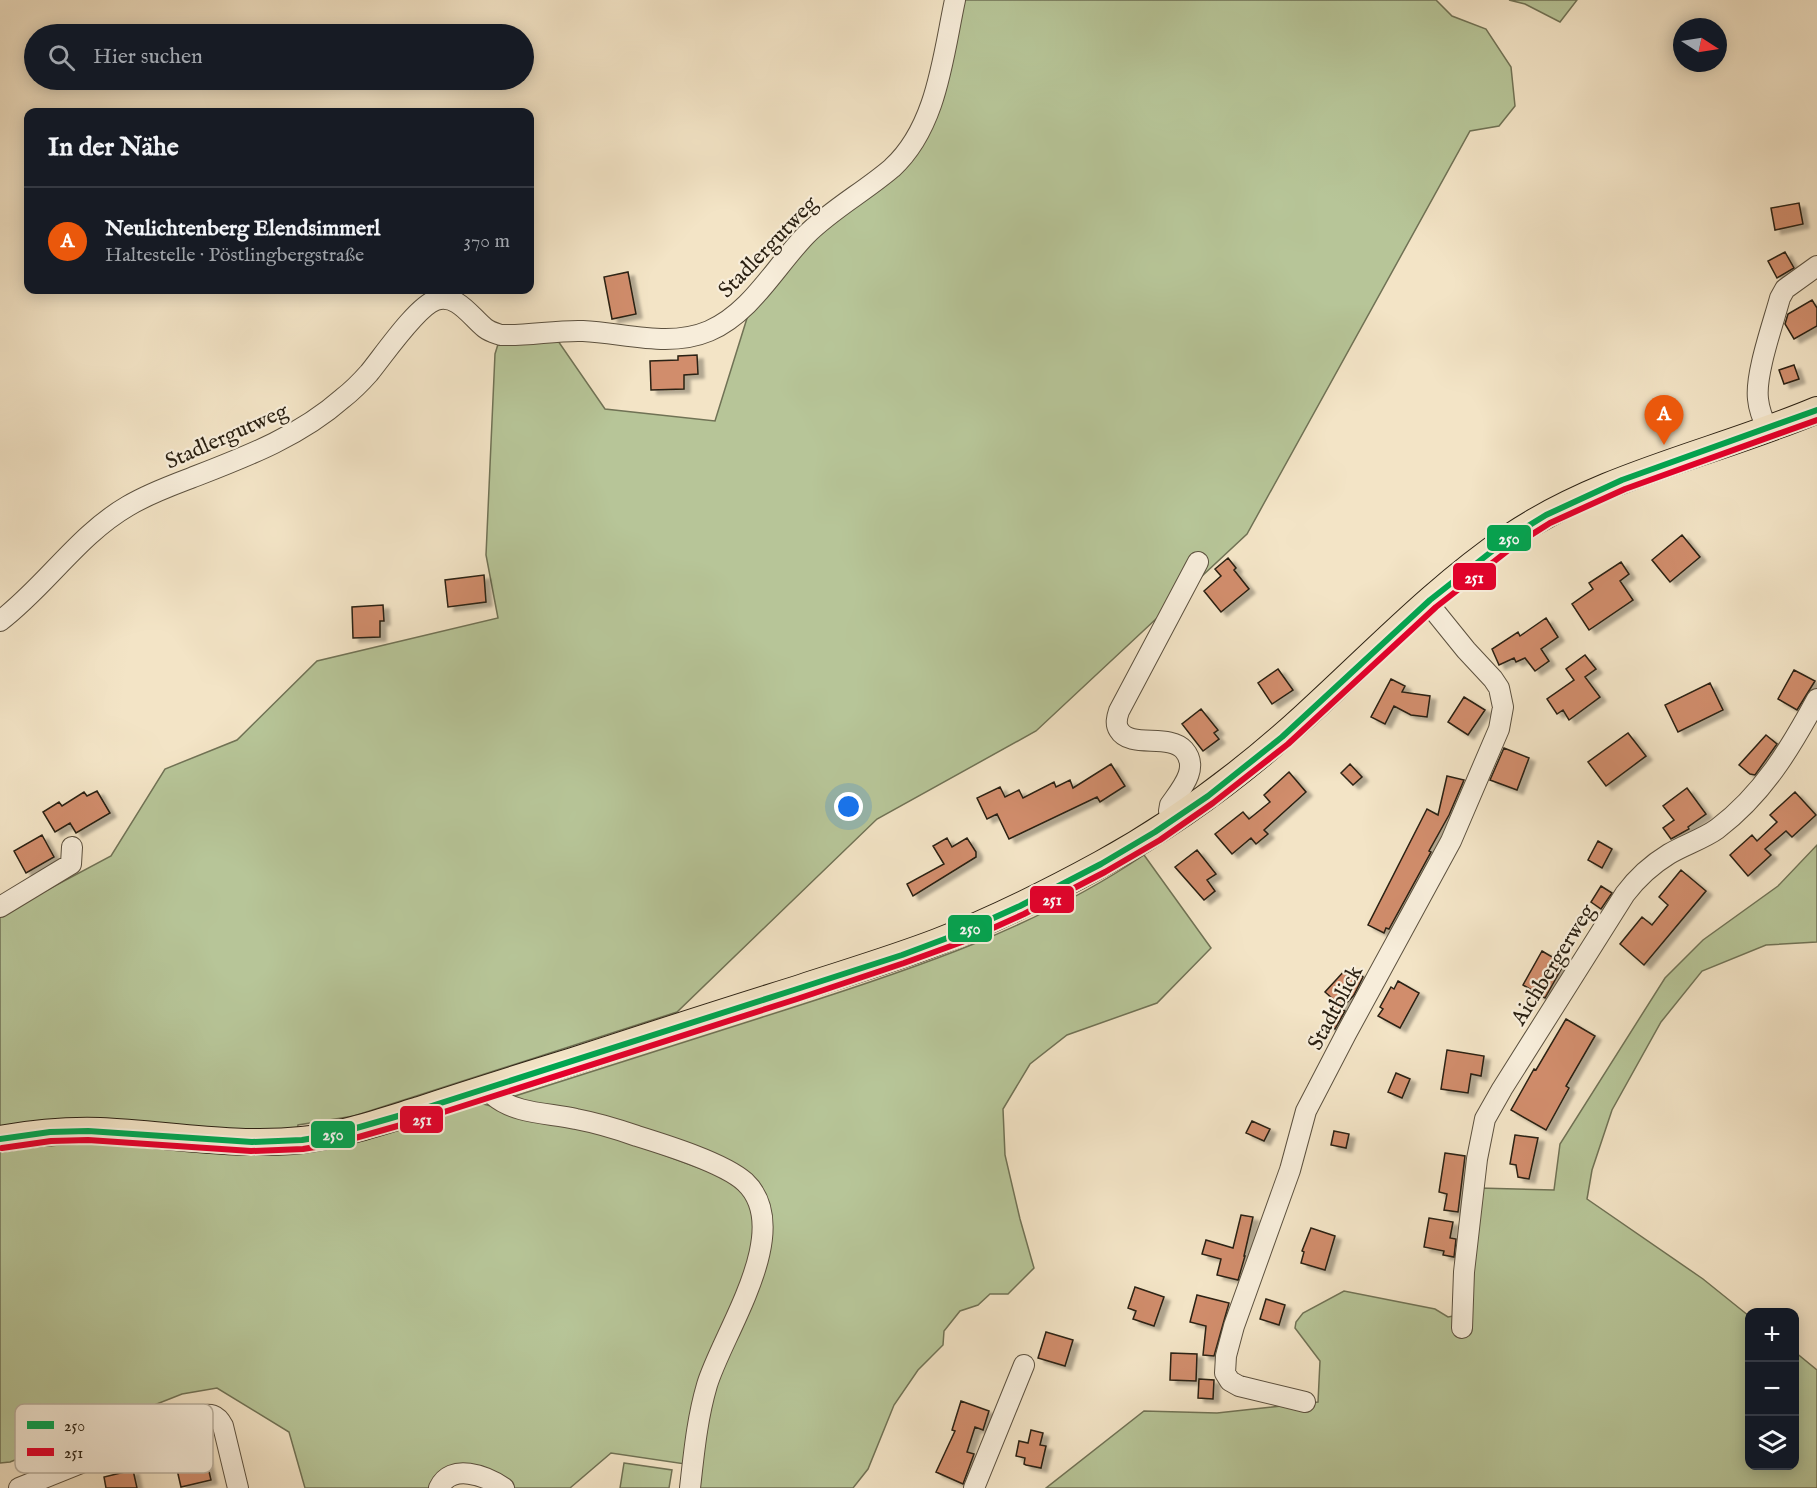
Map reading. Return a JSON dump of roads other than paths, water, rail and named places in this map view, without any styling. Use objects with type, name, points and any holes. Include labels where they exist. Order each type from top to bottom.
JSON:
[{"type":"main road","points":[[0,1139],[34,1134],[98,1131],[236,1141],[301,1140],[354,1130],[938,941],[1037,897],[1105,861],[1173,819],[1240,770],[1297,723],[1493,550],[1549,513],[1641,472],[1768,430],[1817,410]]},
{"type":"street","name":"Stadlergutweg","points":[[0,621],[92,533],[127,507],[171,486],[271,446],[295,434],[325,413],[368,374],[418,313],[436,299],[446,299],[461,305],[485,328],[501,335],[583,331],[665,339],[695,335],[722,324],[750,300],[806,236],[825,218],[893,167],[903,155],[926,117],[934,94],[955,0]]},
{"type":"street","points":[[1768,430],[1758,401],[1758,383],[1780,298],[1785,289],[1817,266]]},
{"type":"street","points":[[1173,819],[1169,811],[1170,805],[1190,771],[1191,761],[1187,753],[1173,742],[1123,735],[1118,729],[1117,720],[1119,711],[1198,562]]},
{"type":"street","name":"Stadtblick","points":[[1305,1402],[1239,1386],[1230,1381],[1225,1373],[1226,1356],[1234,1326],[1290,1170],[1306,1112],[1451,841],[1499,729],[1503,707],[1499,688],[1493,679],[1466,650],[1431,606]]},
{"type":"street","name":"Aichbergerweg","points":[[1462,1328],[1466,1245],[1485,1119],[1630,887],[1640,875],[1667,855],[1716,830],[1759,792],[1792,745],[1817,699]]},
{"type":"street","points":[[0,908],[71,864],[72,847]]},
{"type":"street","points":[[490,1087],[494,1096],[510,1106],[608,1126],[710,1163],[739,1178],[753,1193],[762,1218],[760,1253],[750,1286],[715,1362],[708,1384],[697,1431],[690,1488]]},
{"type":"street","points":[[974,1488],[1024,1365]]},
{"type":"street","points":[[213,1416],[218,1418],[223,1426],[238,1488]]},
{"type":"street","points":[[19,1488],[56,1473]]},
{"type":"street","points":[[439,1488],[449,1477],[465,1473],[486,1478],[504,1488]]},
{"type":"place","name":"Neulichtenberg Elendsimmerl","points":[[1664,445]]}]
